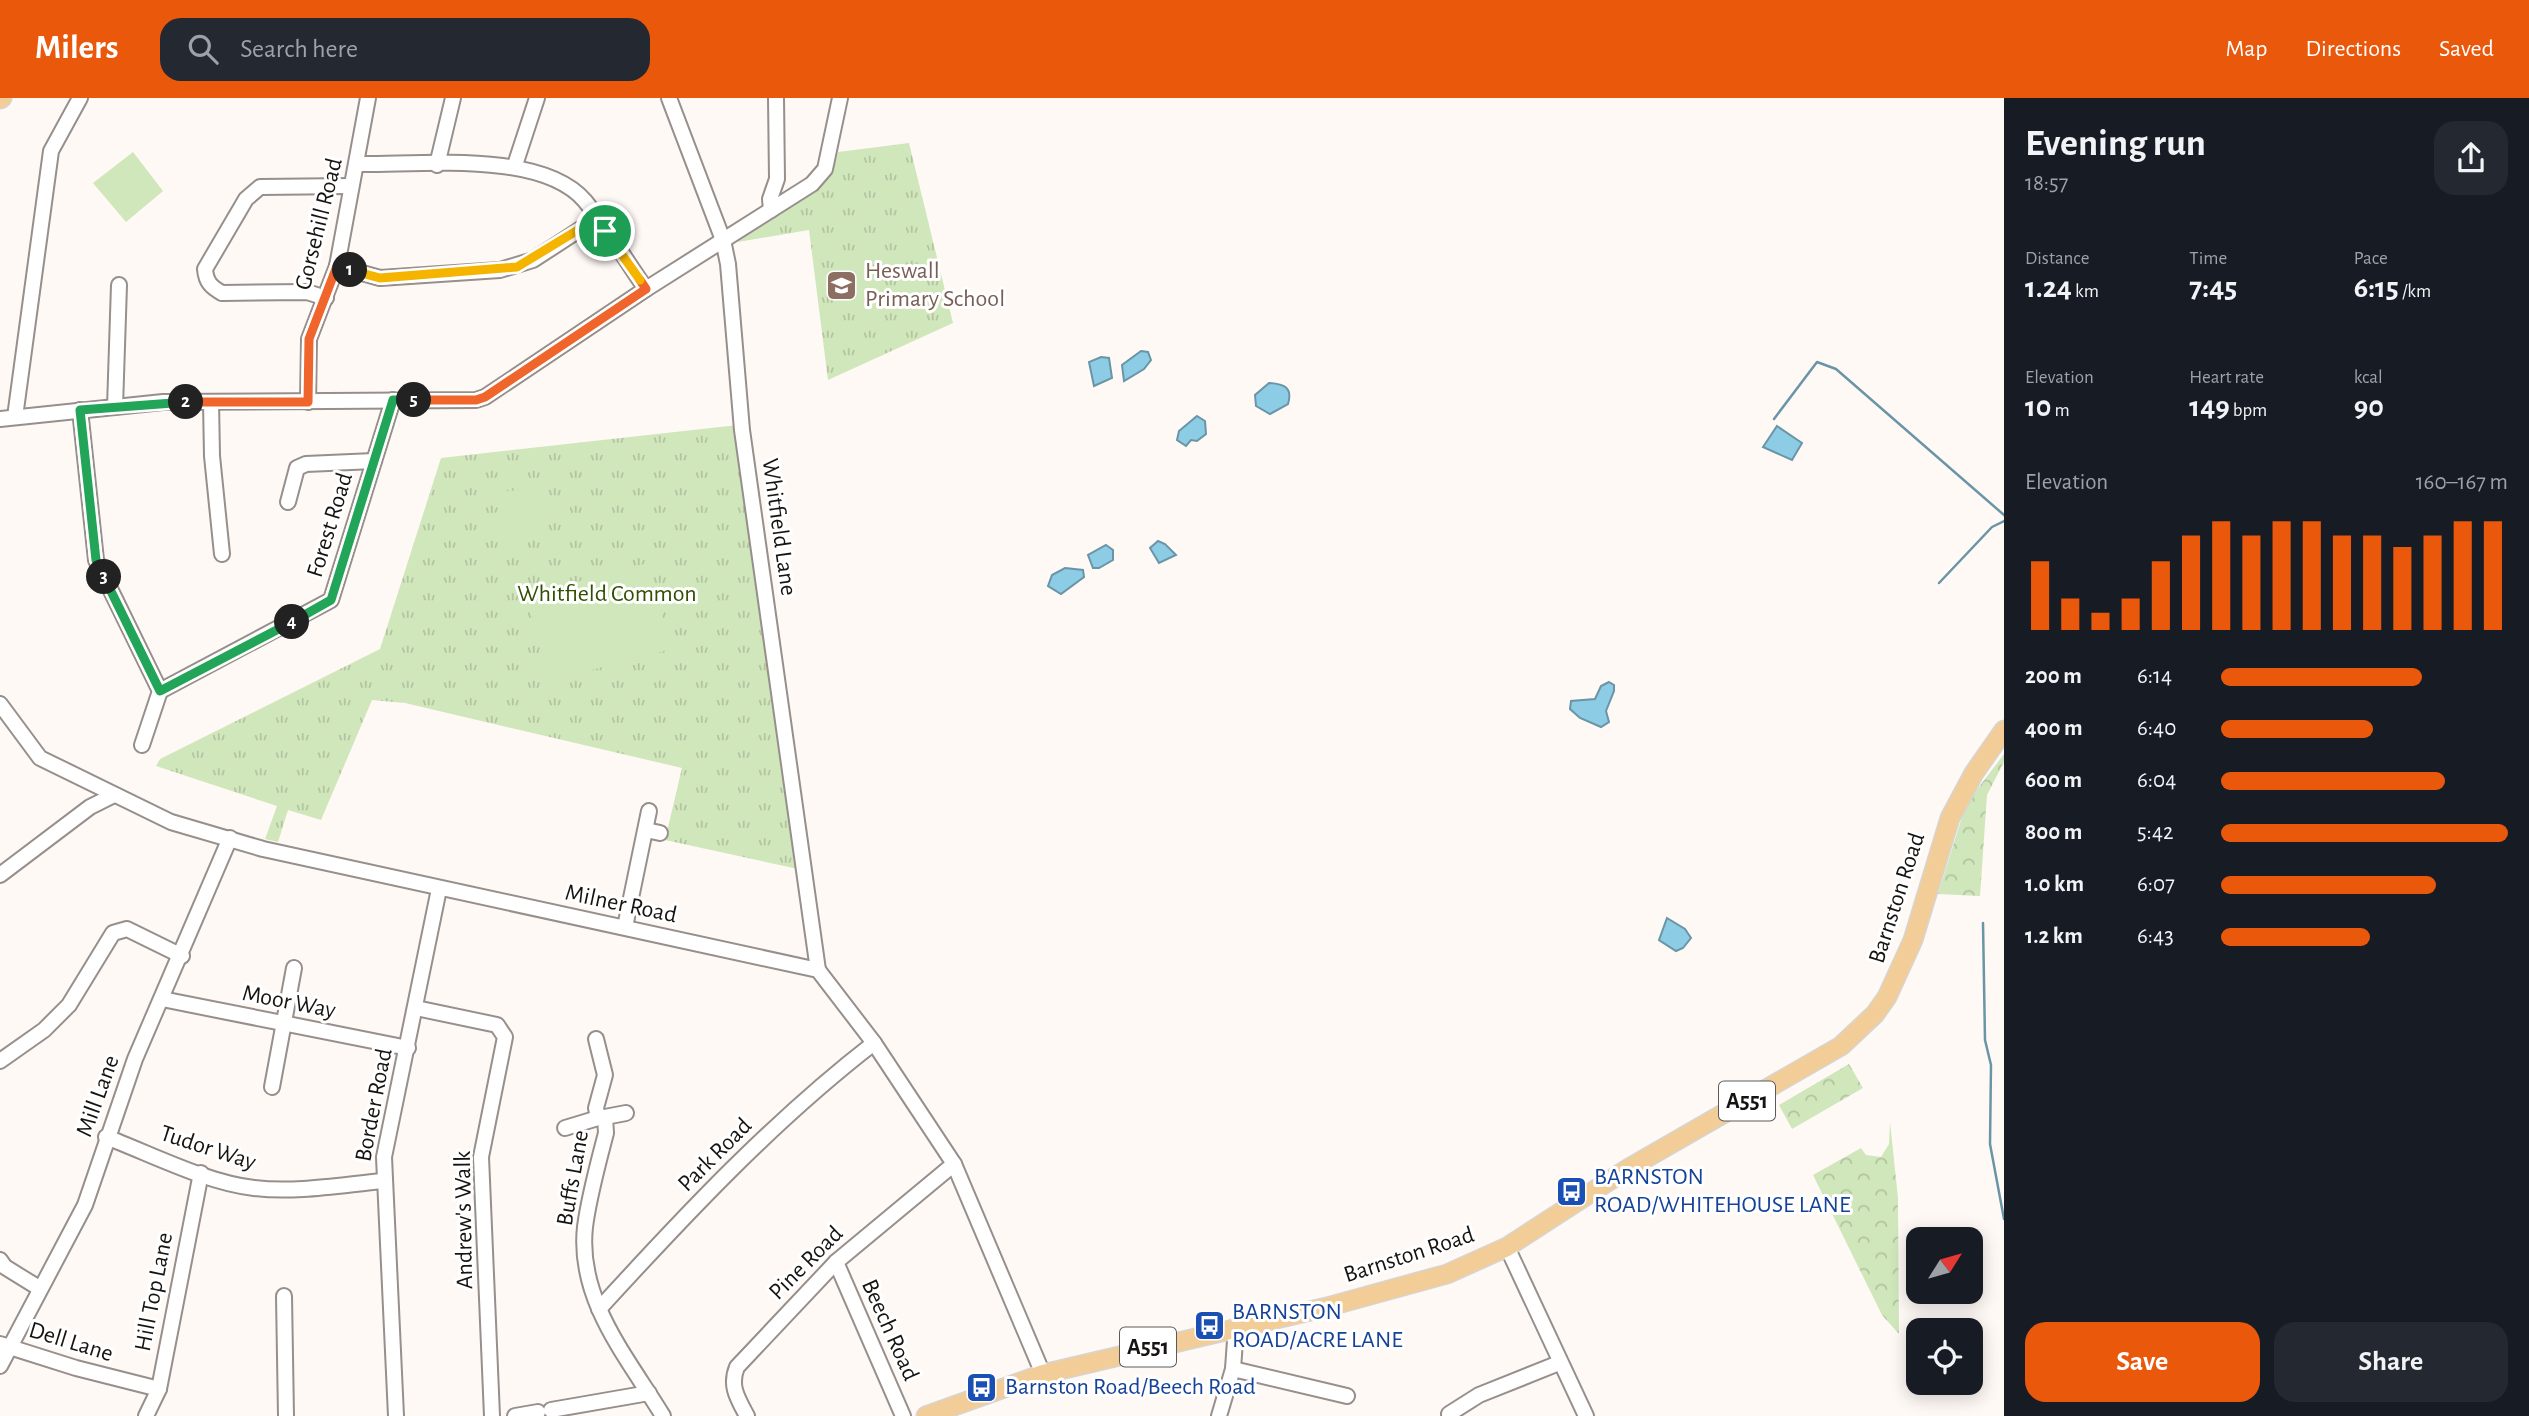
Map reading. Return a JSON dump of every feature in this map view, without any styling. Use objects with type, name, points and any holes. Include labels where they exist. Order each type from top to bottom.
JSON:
[{"type":"main road","name":"Barnston Road","points":[[926,1416],[1043,1374],[1411,1285],[1459,1269],[1507,1247],[1629,1168],[1841,1046],[1875,1014],[1888,997],[1913,940],[1950,818],[1974,773],[2004,730]]},
{"type":"street","points":[[15,417],[51,151],[80,98]]},
{"type":"street","name":"Gorsehill Road","points":[[308,402],[309,339],[337,266],[351,186],[358,164],[368,98]]},
{"type":"street","points":[[437,165],[453,98]]},
{"type":"street","points":[[515,165],[537,98]]},
{"type":"street","name":"Whitfield Lane","points":[[669,98],[723,240],[728,264],[742,426],[818,970]]},
{"type":"street","points":[[771,210],[770,199],[777,179],[776,98]]},
{"type":"street","points":[[0,419],[163,402],[476,400],[485,397],[646,289],[812,184],[825,169],[840,98]]},
{"type":"street","points":[[358,164],[515,165],[560,181],[584,200],[646,289]]},
{"type":"street","points":[[326,298],[307,292],[222,293],[212,288],[206,279],[205,270],[246,199],[260,187],[351,186]]},
{"type":"street","points":[[337,266],[380,278],[500,271],[533,260],[596,219]]},
{"type":"street","points":[[115,407],[119,285]]},
{"type":"street","name":"Forest Road","points":[[160,691],[331,600],[393,400]]},
{"type":"street","points":[[211,402],[212,456],[222,554]]},
{"type":"street","points":[[80,410],[96,560],[160,691],[142,745]]},
{"type":"street","points":[[288,502],[297,468],[306,464],[374,461]]},
{"type":"street","name":"Milner Road","points":[[0,704],[40,758],[171,822],[263,849],[818,970]]},
{"type":"street","points":[[0,875],[90,807],[114,795]]},
{"type":"street","points":[[625,927],[653,832],[649,811]]},
{"type":"street","name":"Mill Lane","points":[[0,1366],[5,1346],[85,1205],[106,1137],[135,1059],[182,956],[230,838]]},
{"type":"street","name":"Border Road","points":[[396,1416],[383,1157],[408,1048],[439,889]]},
{"type":"street","points":[[0,1060],[44,1030],[69,1005],[113,933],[127,929],[182,956]]},
{"type":"street","points":[[272,1087],[294,968]]},
{"type":"street","points":[[818,970],[874,1043],[954,1164],[1043,1374]]},
{"type":"street","name":"Moor Way","points":[[162,999],[408,1048]]},
{"type":"street","name":"Andrew's Walk","points":[[416,1008],[497,1025],[505,1037],[481,1157],[492,1416]]},
{"type":"street","points":[[565,1128],[602,1118],[596,1108],[606,1075],[607,1053],[596,1039]]},
{"type":"street","name":"Park Road","points":[[599,1309],[722,1179],[804,1098],[874,1043]]},
{"type":"street","name":"Buffs Lane","points":[[626,1113],[602,1118],[606,1133],[585,1230],[589,1281],[610,1333],[663,1416]]},
{"type":"street","name":"Tudor Way","points":[[106,1137],[201,1173],[264,1188],[289,1189],[383,1181]]},
{"type":"street","name":"Pine Road","points":[[747,1416],[733,1389],[732,1378],[737,1367],[836,1262],[954,1164]]},
{"type":"street","name":"Hill Top Lane","points":[[146,1416],[159,1389],[201,1173]]},
{"type":"street","points":[[1507,1247],[1586,1416]]},
{"type":"street","points":[[0,1260],[5,1267],[39,1288]]},
{"type":"street","name":"Beech Road","points":[[836,1262],[903,1416]]},
{"type":"street","points":[[284,1296],[286,1416]]},
{"type":"street","points":[[1219,1416],[1233,1369],[1236,1326]]},
{"type":"street","name":"Dell Lane","points":[[5,1346],[159,1389]]},
{"type":"street","points":[[1449,1414],[1479,1395],[1559,1363]]},
{"type":"street","points":[[1233,1369],[1347,1396]]},
{"type":"street","points":[[516,1416],[649,1393]]},
{"type":"green space","name":"Heswall Primary School","points":[[909,143],[953,323],[828,380],[809,230],[738,242],[764,220],[809,194],[822,183],[832,170],[838,152]]},
{"type":"green space","points":[[133,152],[163,191],[126,222],[93,183]]},
{"type":"green space","name":"Whitfield Common","points":[[738,425],[798,869],[665,840],[682,768],[405,703],[372,700],[321,820],[288,810],[278,842],[265,839],[277,806],[156,766],[160,759],[380,649],[441,458]]},
{"type":"green space","points":[[543,488],[548,530],[501,534],[497,492]]},
{"type":"green space","points":[[648,563],[671,649],[550,681],[527,595]]},
{"type":"green space","points":[[2004,754],[2004,762],[1987,795],[1980,896],[1938,894],[1966,804]]},
{"type":"green space","points":[[1849,1064],[1863,1088],[1792,1129],[1779,1105]]},
{"type":"green space","points":[[1890,1122],[1898,1198],[1899,1334],[1882,1315],[1813,1175],[1861,1148],[1866,1155],[1881,1157],[1889,1144]]},
{"type":"water","points":[[1141,351],[1148,352],[1151,360],[1144,369],[1124,381],[1122,365]]},
{"type":"water","points":[[1101,357],[1109,358],[1112,378],[1094,386],[1089,362]]},
{"type":"water","points":[[1269,383],[1283,386],[1289,394],[1288,404],[1270,414],[1256,406],[1255,395]]},
{"type":"water","points":[[1197,416],[1205,421],[1206,434],[1197,441],[1191,440],[1186,446],[1177,440],[1179,431]]},
{"type":"water","points":[[1777,426],[1802,443],[1792,460],[1763,447]]},
{"type":"water","points":[[1158,541],[1176,555],[1159,563],[1150,548]]},
{"type":"water","points":[[1106,545],[1113,550],[1113,560],[1099,568],[1093,568],[1088,555]]},
{"type":"water","points":[[1065,568],[1083,570],[1084,577],[1061,594],[1048,586],[1052,575]]},
{"type":"water","points":[[1609,682],[1614,685],[1614,691],[1606,711],[1609,722],[1601,727],[1580,718],[1570,709],[1571,701],[1595,699],[1601,686]]},
{"type":"water","points":[[1667,918],[1685,929],[1691,938],[1683,948],[1676,951],[1659,940]]},
{"type":"waterway","points":[[1774,419],[1817,362],[1836,369],[2004,515]]},
{"type":"waterway","points":[[1939,583],[1992,527],[2004,521]]},
{"type":"waterway","points":[[1983,923],[1985,1040],[1991,1065],[1990,1144],[2004,1219]]},
{"type":"place","name":"Heswall Primary School","points":[[842,285]]},
{"type":"place","name":"BARNSTON ROAD/WHITEHOUSE LANE","points":[[1571,1191]]},
{"type":"place","name":"BARNSTON ROAD/ACRE LANE","points":[[1209,1326]]},
{"type":"place","name":"Barnston Road/Beech Road","points":[[982,1387]]},
{"type":"route","points":[[596,219],[605,231],[646,289],[485,397],[476,400],[393,400],[331,600],[160,691],[96,560],[80,410],[163,402],[308,402],[309,339],[337,266],[380,278],[500,271],[533,260],[596,219]]}]
